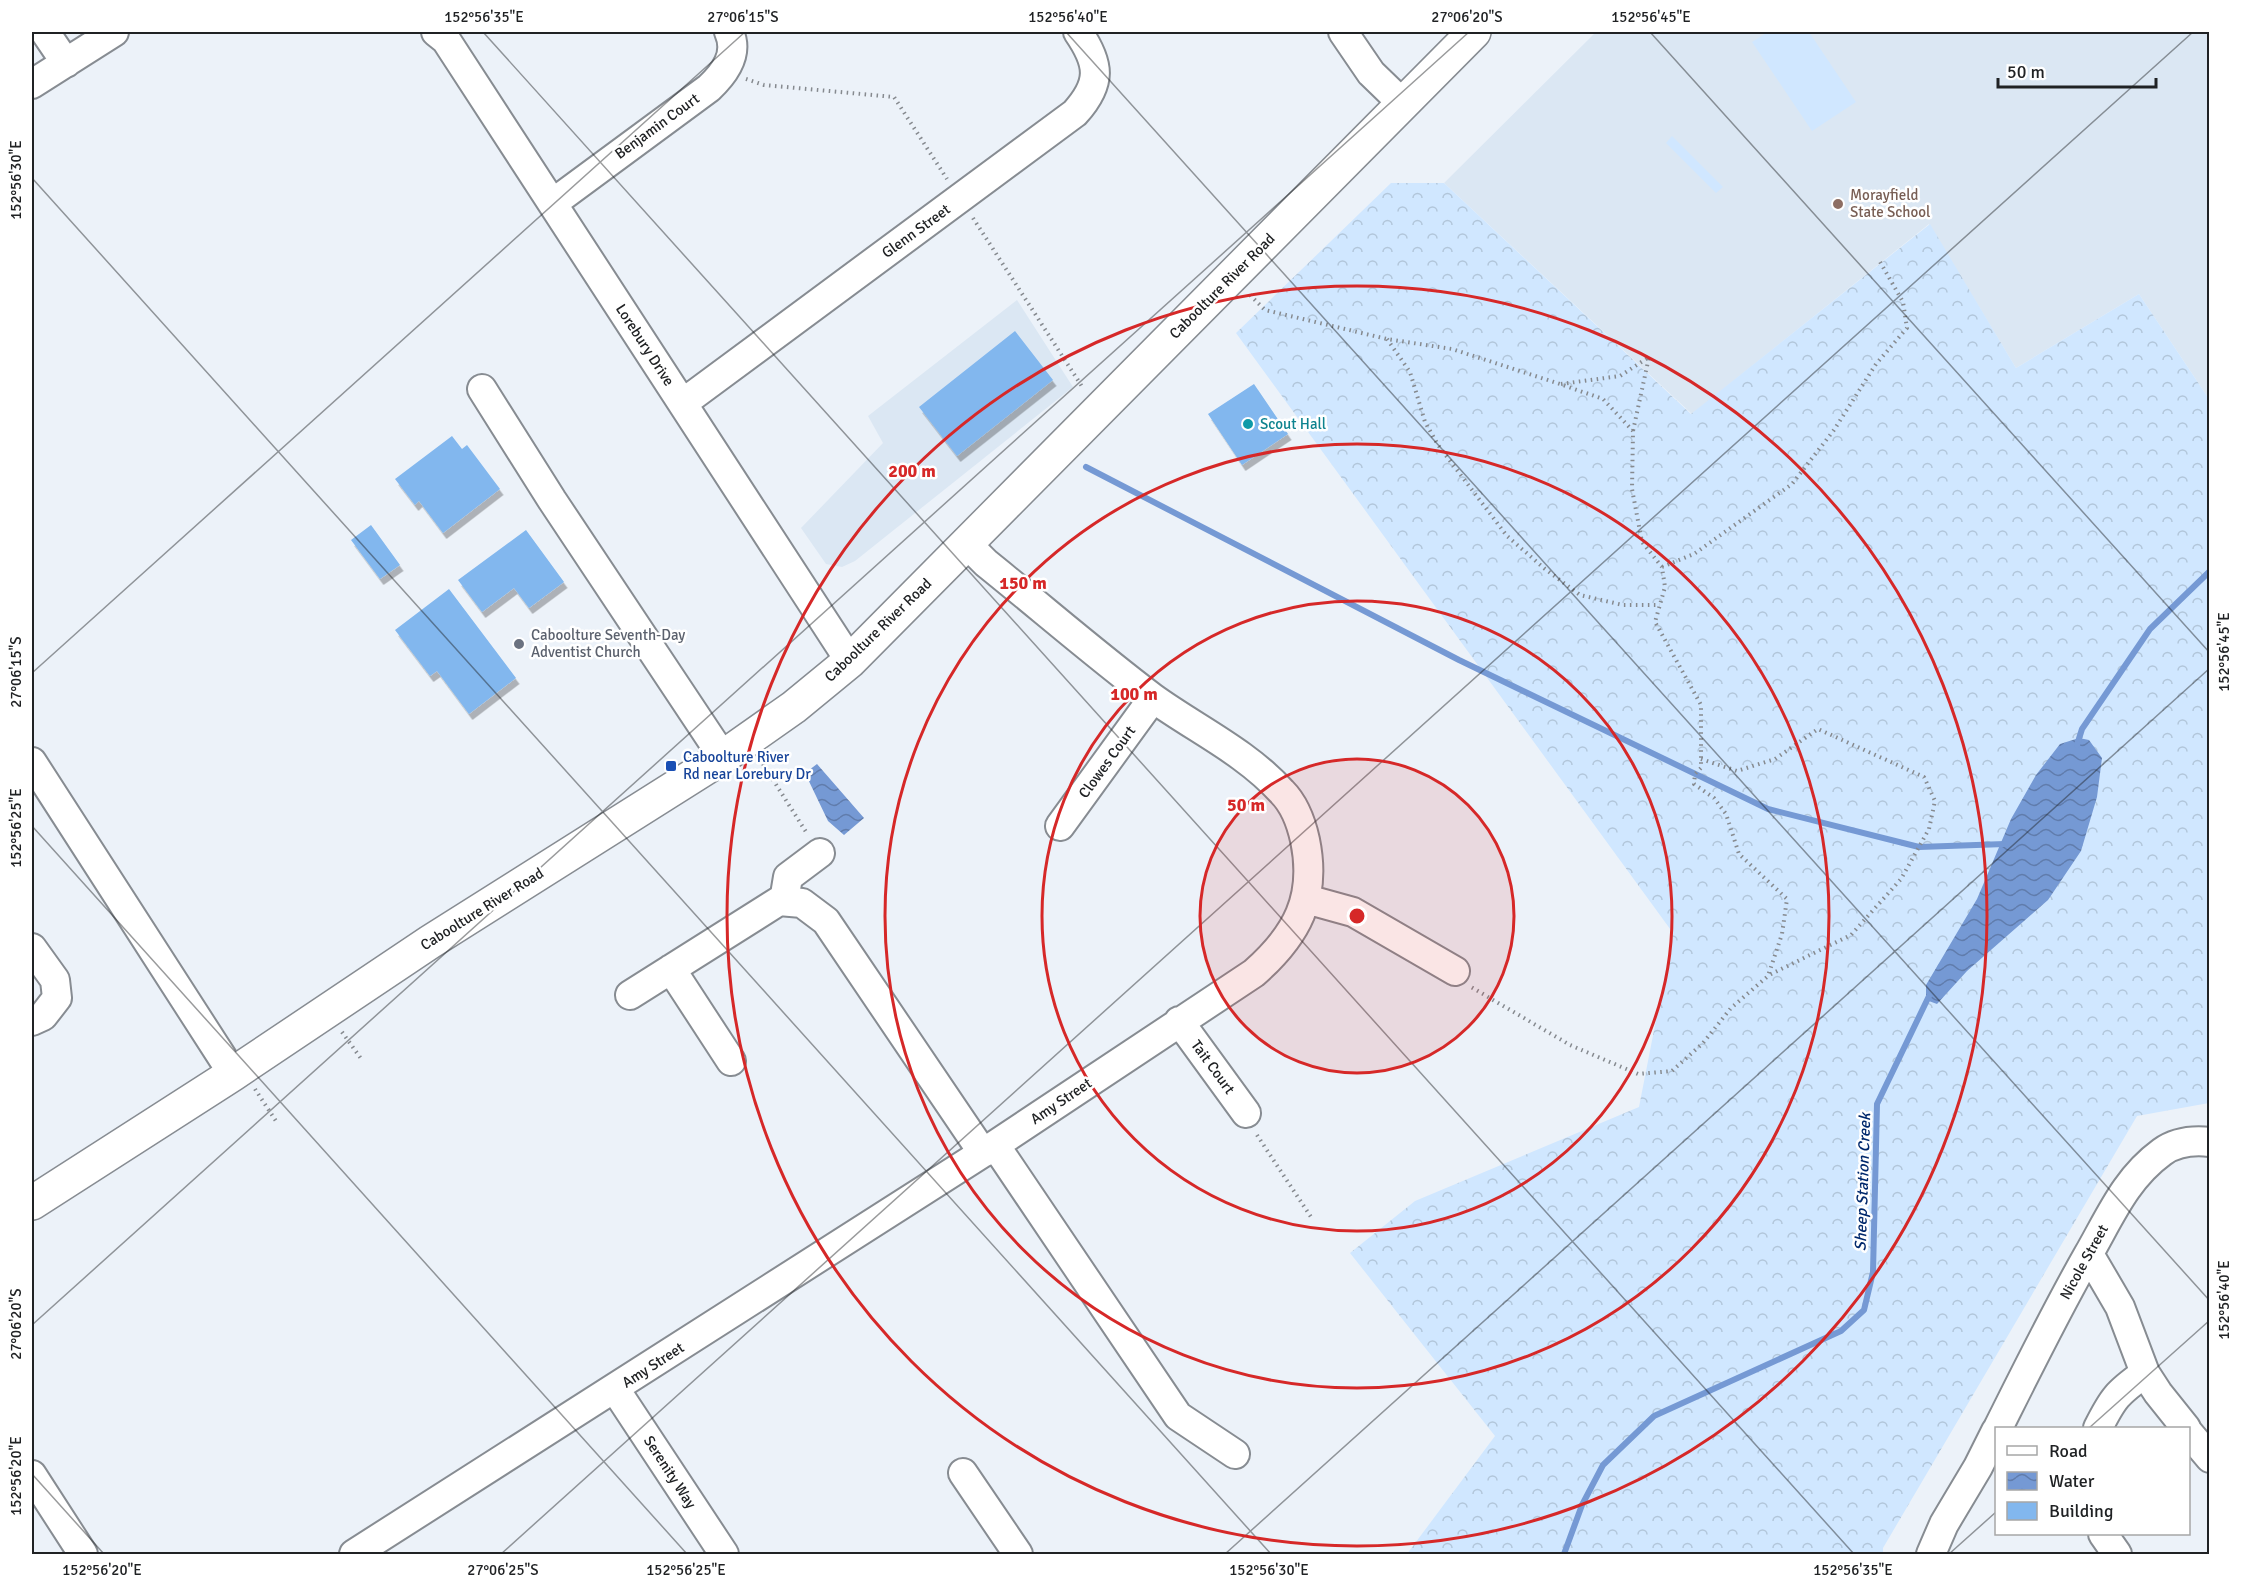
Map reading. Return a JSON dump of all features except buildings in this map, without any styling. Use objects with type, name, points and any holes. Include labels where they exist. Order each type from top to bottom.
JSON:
[{"type":"main road","name":"Caboolture River Road","points":[[32,1203],[244,1082],[430,942],[723,757],[794,707],[850,661],[1474,32]]},
{"type":"street","points":[[45,32],[66,63]]},
{"type":"street","points":[[32,84],[114,32]]},
{"type":"street","name":"Lorebury Drive","points":[[436,32],[446,40],[850,661]]},
{"type":"street","name":"Benjamin Court","points":[[553,203],[709,88],[725,73],[732,55],[729,32]]},
{"type":"street","name":"Glenn Street","points":[[682,403],[1075,113],[1089,98],[1094,83],[1092,56],[1078,32]]},
{"type":"street","points":[[1343,32],[1371,73],[1402,103]]},
{"type":"street","points":[[482,389],[552,500],[723,757]]},
{"type":"street","name":"Amy Street","points":[[354,1554],[989,1149],[1254,973],[1272,957],[1297,920],[1306,899],[1310,878],[1301,820],[1284,793],[1255,766],[1153,698],[986,563],[966,543]]},
{"type":"street","name":"Clowes Court","points":[[1060,826],[1153,698]]},
{"type":"street","points":[[32,762],[244,1082]]},
{"type":"street","points":[[784,902],[788,877],[815,857]]},
{"type":"street","points":[[1306,899],[1353,912],[1455,970]]},
{"type":"street","points":[[630,995],[778,901],[802,903],[826,921],[1178,1416],[1235,1454]]},
{"type":"street","points":[[32,948],[55,980],[57,998],[43,1016],[32,1021]]},
{"type":"street","points":[[671,969],[731,1061]]},
{"type":"street","name":"Tait Court","points":[[1179,1021],[1246,1113]]},
{"type":"street","name":"Nicole Street","points":[[1998,1427],[2065,1294],[2129,1183],[2147,1164],[2164,1151],[2180,1143],[2195,1140],[2210,1142]]},
{"type":"street","points":[[2089,1254],[2120,1307],[2145,1372],[2185,1427]]},
{"type":"street","points":[[2098,1427],[2112,1399],[2145,1372]]},
{"type":"street","name":"Serenity Way","points":[[615,1389],[724,1554]]},
{"type":"street","name":"Nicole Street","points":[[1931,1554],[1944,1524],[1995,1434]]},
{"type":"street","points":[[2190,1434],[2210,1458]]},
{"type":"street","points":[[963,1473],[1018,1554]]},
{"type":"street","points":[[32,1475],[82,1554]]},
{"type":"street","points":[[2104,1535],[2117,1554]]},
{"type":"path","points":[[1662,567],[1694,554],[1792,484],[1834,430],[1876,364],[1907,328],[1903,302],[1880,260]]},
{"type":"path","points":[[1248,292],[1264,310],[1387,339],[1452,349],[1603,399],[1633,431]]},
{"type":"path","points":[[1387,339],[1410,372],[1425,422],[1434,437],[1507,536],[1580,595],[1623,605],[1660,605]]},
{"type":"path","points":[[1560,384],[1620,376],[1649,357],[1633,431],[1632,489],[1642,542],[1662,567],[1665,587],[1655,622],[1701,705],[1701,768],[1695,774],[1694,784],[1714,798],[1726,814],[1739,854],[1786,899],[1782,934],[1768,976]]},
{"type":"path","points":[[1455,970],[1476,991],[1561,1040],[1638,1074],[1672,1071],[1703,1043],[1731,1008],[1768,976],[1851,935],[1901,879],[1929,829],[1935,801],[1924,777],[1818,729],[1775,759],[1737,771],[1701,759]]},
{"type":"path","points":[[764,764],[812,842],[806,852],[815,857]]},
{"type":"path","points":[[342,1032],[362,1060]]},
{"type":"path","points":[[244,1082],[276,1121]]},
{"type":"path","points":[[1246,1113],[1256,1133],[1311,1217]]},
{"type":"shaded area","name":"Morayfield State School","points":[[1596,32],[2209,32],[2209,399],[2139,294],[2016,368],[1929,224],[1692,414],[1444,183]]},
{"type":"shaded area","points":[[1017,300],[1073,387],[855,561],[842,567],[826,564],[801,528],[883,443],[868,416]]},
{"type":"green space","points":[[1768,32],[1809,32],[1856,102],[1812,131],[1752,42]]},
{"type":"green space","points":[[1672,136],[1723,187],[1716,193],[1666,143]]},
{"type":"green space","points":[[1391,183],[1444,183],[1691,414],[1930,224],[2016,368],[2139,294],[2209,399],[2209,1103],[2137,1116],[1883,1548],[1883,1554],[1407,1554],[1495,1436],[1350,1253],[1415,1201],[1639,1107],[1673,933],[1236,333]]},
{"type":"water","points":[[2079,738],[2089,740],[2102,758],[2097,797],[2081,851],[2048,900],[1967,971],[1937,1004],[1926,1000],[1926,985],[1977,899],[2011,819],[2036,775],[2060,744]]},
{"type":"water","points":[[817,764],[864,818],[844,835],[828,821],[805,773]]},
{"type":"waterway","points":[[1086,467],[1459,660],[1768,809],[1919,847],[2005,844]]},
{"type":"waterway","name":"Sheep Station Creek","points":[[2077,745],[2082,729],[2150,629],[2210,571]]},
{"type":"waterway","name":"Sheep Station Creek","points":[[1564,1554],[1582,1505],[1603,1465],[1654,1416],[1841,1331],[1864,1310],[1873,1272],[1877,1104],[1930,994]]},
{"type":"place","name":"Morayfield State School","points":[[1838,204]]},
{"type":"place","name":"Scout Hall","points":[[1248,424]]},
{"type":"place","name":"Caboolture Seventh-Day Adventist Church","points":[[519,644]]},
{"type":"place","name":"Caboolture River Rd near Lorebury Dr","points":[[671,766]]}]
